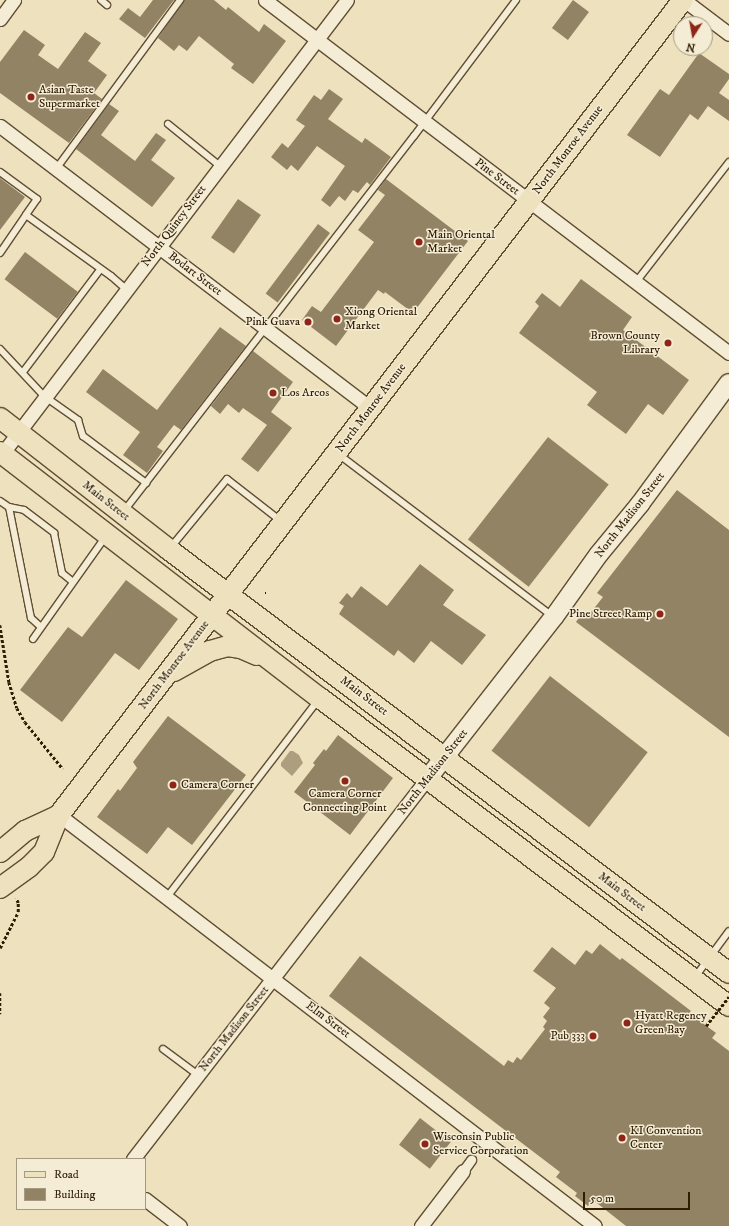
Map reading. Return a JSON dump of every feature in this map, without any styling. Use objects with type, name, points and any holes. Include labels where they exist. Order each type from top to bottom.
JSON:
[{"type":"main road","name":"North Monroe Avenue","points":[[60,815],[683,0]]},
{"type":"main road","name":"North Madison Street","points":[[428,778],[554,616],[599,554],[640,504],[729,383]]},
{"type":"main road","name":"Main Street","points":[[0,418],[122,514],[729,974]]},
{"type":"main road","name":"Main Street","points":[[1,454],[213,614],[320,698],[729,1006]]},
{"type":"main road","points":[[167,675],[210,651],[228,646],[241,648],[277,664]]},
{"type":"main road","points":[[0,852],[25,831],[60,815]]},
{"type":"main road","points":[[8,893],[29,867],[44,852],[60,815]]},
{"type":"street","points":[[0,19],[14,0]]},
{"type":"street","name":"Pine Street","points":[[265,0],[729,353]]},
{"type":"street","name":"North Quincy Street","points":[[1,454],[16,432],[347,0]]},
{"type":"street","points":[[683,0],[729,34]]},
{"type":"street","name":"Bodart Street","points":[[0,126],[370,408]]},
{"type":"street","name":"North Madison Street","points":[[134,1158],[428,778]]},
{"type":"street","name":"Elm Street","points":[[60,815],[595,1226]]},
{"type":"street","points":[[421,1226],[471,1160]]},
{"type":"street","points":[[146,1200],[180,1226]]},
{"type":"lane","points":[[101,0],[108,5]]},
{"type":"lane","points":[[56,169],[180,0]]},
{"type":"lane","points":[[122,514],[425,121],[516,0]]},
{"type":"lane","points":[[168,124],[220,166]]},
{"type":"lane","points":[[636,282],[729,162]]},
{"type":"lane","points":[[0,172],[37,199],[0,253]]},
{"type":"lane","points":[[26,215],[126,289]]},
{"type":"lane","points":[[23,372],[100,270]]},
{"type":"lane","points":[[0,348],[44,396],[78,420],[83,436],[146,483]]},
{"type":"lane","points":[[336,453],[554,616]]},
{"type":"lane","points":[[168,549],[227,479],[283,523]]},
{"type":"lane","points":[[0,501],[9,508],[24,510],[54,532],[62,573],[73,582]]},
{"type":"lane","points":[[9,508],[31,618],[41,627]]},
{"type":"lane","points":[[33,639],[108,534]]},
{"type":"lane","points":[[167,897],[320,698]]},
{"type":"lane","points":[[694,979],[729,932]]},
{"type":"lane","points":[[163,1049],[198,1075]]},
{"type":"path","points":[[0,625],[9,682],[17,708],[24,722],[63,769]]},
{"type":"path","points":[[0,948],[18,912],[18,903],[8,893]]},
{"type":"path","points":[[0,993],[0,1014]]},
{"type":"path","points":[[706,1026],[729,997]]},
{"type":"shaded area","points":[[290,751],[293,751],[299,755],[303,763],[292,776],[281,766],[281,763]]},
{"type":"building","points":[[153,0],[174,0],[145,38],[119,19],[128,8],[140,17]]},
{"type":"building","points":[[184,0],[214,0],[226,10],[228,7],[259,32],[264,24],[286,41],[253,84],[231,68],[234,64],[199,36],[187,51],[179,45],[174,51],[158,38]]},
{"type":"building","points":[[573,0],[589,12],[568,40],[552,28]]},
{"type":"building","points":[[24,30],[45,45],[38,55],[58,69],[85,32],[101,43],[88,61],[107,75],[94,93],[102,99],[69,143],[0,93],[0,62]]},
{"type":"building","points":[[697,56],[703,56],[729,74],[729,79],[719,93],[729,100],[729,121],[708,106],[698,120],[690,114],[660,157],[627,135],[660,89],[669,95]]},
{"type":"building","points":[[329,89],[343,99],[328,119],[362,143],[365,138],[391,157],[370,185],[367,182],[358,193],[353,190],[345,201],[339,196],[330,207],[321,200],[345,166],[317,146],[298,171],[291,165],[287,170],[271,157],[282,143],[288,148],[305,126],[296,120],[314,95],[321,100]]},
{"type":"building","points":[[109,104],[119,111],[101,135],[135,161],[156,133],[166,140],[151,160],[175,178],[152,207],[76,149]]},
{"type":"building","points":[[0,178],[25,197],[0,230]]},
{"type":"building","points":[[386,179],[468,241],[413,313],[385,292],[384,294],[378,290],[336,346],[302,320],[312,306],[321,312],[374,242],[358,230],[385,195],[378,190]]},
{"type":"building","points":[[238,199],[261,215],[234,254],[211,238]]},
{"type":"building","points":[[318,224],[330,233],[278,303],[266,293]]},
{"type":"building","points":[[25,252],[78,292],[57,319],[5,279]]},
{"type":"building","points":[[581,279],[632,317],[623,330],[689,380],[663,415],[648,404],[626,434],[587,405],[597,392],[519,333],[539,306],[535,302],[542,293],[560,307]]},
{"type":"building","points":[[220,327],[246,346],[181,430],[174,425],[157,447],[163,451],[147,473],[123,455],[140,432],[86,392],[103,369],[157,410]]},
{"type":"building","points":[[253,351],[293,382],[271,412],[292,428],[258,472],[241,459],[267,425],[243,408],[239,413],[228,404],[220,414],[211,406]]},
{"type":"building","points":[[548,437],[609,484],[529,587],[468,539]]},
{"type":"building","name":"Pine Street Ramp","points":[[677,490],[729,530],[729,737],[576,622],[583,612],[588,616],[603,597],[597,593]]},
{"type":"building","points":[[420,564],[454,590],[443,605],[486,635],[462,665],[431,641],[414,663],[398,650],[394,656],[339,614],[344,606],[339,603],[347,593],[352,598],[361,586],[387,606]]},
{"type":"building","points":[[126,580],[178,619],[139,670],[115,653],[62,722],[20,690],[68,627],[82,637]]},
{"type":"building","points":[[550,676],[648,752],[589,827],[492,751]]},
{"type":"building","points":[[168,716],[246,775],[192,845],[168,827],[147,854],[97,817],[118,789],[120,791],[137,768],[133,762]]},
{"type":"building","points":[[338,735],[393,778],[350,835],[294,792],[315,765],[313,763],[324,749],[326,751]]},
{"type":"building","points":[[600,944],[620,960],[622,958],[691,1011],[689,1013],[716,1033],[712,1038],[729,1051],[729,1226],[626,1226],[593,1200],[588,1206],[575,1196],[577,1193],[556,1177],[560,1172],[329,996],[360,956],[504,1066],[508,1060],[513,1063],[517,1057],[521,1060],[545,1029],[543,1027],[547,1021],[543,1017],[550,1008],[544,1003],[556,988],[533,971],[552,947],[575,965],[586,950],[592,954]]},
{"type":"building","name":"Wisconsin Public Service Corporation","points":[[420,1118],[451,1142],[430,1169],[399,1145]]},
{"type":"place","name":"Asian Taste Supermarket","points":[[31,97]]},
{"type":"place","name":"Main Oriental Market","points":[[419,242]]},
{"type":"place","name":"Xiong Oriental Market","points":[[337,319]]},
{"type":"place","name":"Pink Guava","points":[[308,322]]},
{"type":"place","name":"Brown County Library","points":[[668,343]]},
{"type":"place","name":"Los Arcos","points":[[273,393]]},
{"type":"place","name":"Pine Street Ramp","points":[[660,614]]},
{"type":"place","name":"Camera Corner Connecting Point","points":[[345,781]]},
{"type":"place","name":"Camera Corner","points":[[173,785]]},
{"type":"place","name":"Hyatt Regency Green Bay","points":[[627,1023]]},
{"type":"place","name":"Pub 333","points":[[593,1036]]},
{"type":"place","name":"KI Convention Center","points":[[622,1138]]},
{"type":"place","name":"Wisconsin Public Service Corporation","points":[[425,1144]]}]
